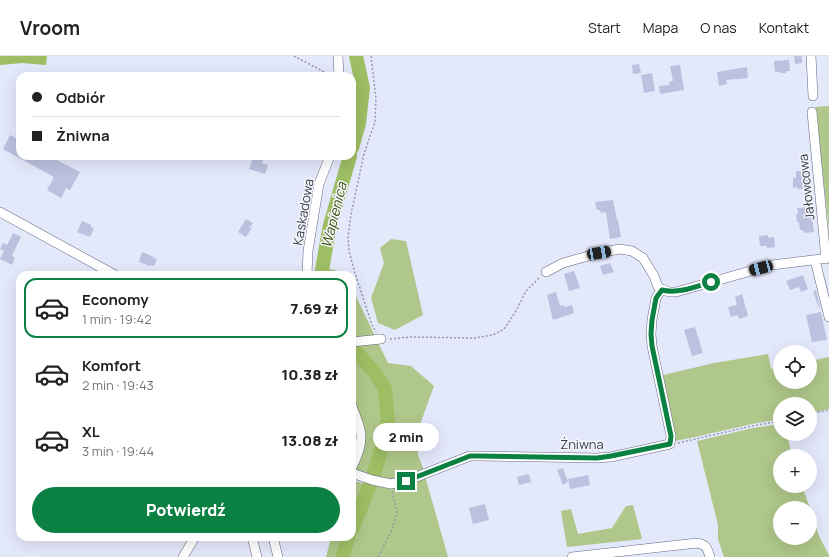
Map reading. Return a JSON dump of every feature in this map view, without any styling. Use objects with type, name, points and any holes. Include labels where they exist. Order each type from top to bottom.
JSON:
[{"type":"street","points":[[338,56],[339,72]]},
{"type":"street","points":[[811,56],[813,96]]},
{"type":"street","name":"Jałowcowa","points":[[812,112],[827,258]]},
{"type":"street","name":"Kaskadowa","points":[[307,271],[308,251],[319,184],[328,160]]},
{"type":"street","points":[[0,212],[108,271]]},
{"type":"street","points":[[546,272],[563,263],[620,249],[632,251],[643,258],[654,276],[658,287],[669,292],[676,292],[772,265],[827,258]]},
{"type":"street","points":[[815,260],[829,318]]},
{"type":"street","points":[[662,290],[656,298],[651,334],[652,346],[671,436],[670,444]]},
{"type":"street","points":[[356,342],[380,339]]},
{"type":"street","points":[[356,417],[361,437],[360,448],[356,458]]},
{"type":"street","name":"Żniwna","points":[[388,483],[406,481],[470,456],[597,458],[670,444]]},
{"type":"street","points":[[356,474],[372,480],[388,483]]},
{"type":"street","points":[[183,557],[193,541]]},
{"type":"street","points":[[253,541],[257,557]]},
{"type":"street","points":[[274,541],[278,557]]},
{"type":"street","points":[[572,557],[697,543],[703,544],[706,547],[710,557]]},
{"type":"path","points":[[294,56],[324,72]]},
{"type":"path","points":[[354,271],[349,251],[348,237],[351,214],[364,154],[374,122],[376,98],[371,56]]},
{"type":"path","points":[[356,276],[372,325],[380,339],[410,337],[474,338],[493,335],[504,329],[516,311],[526,291],[546,272]]},
{"type":"path","points":[[817,413],[829,410]]},
{"type":"path","points":[[670,444],[773,422]]},
{"type":"path","points":[[378,557],[392,530],[396,512],[388,483]]},
{"type":"shaded area","points":[[0,56],[47,56],[46,65],[22,63],[0,65]]},
{"type":"shaded area","points":[[829,106],[829,229],[815,107]]},
{"type":"shaded area","points":[[391,239],[406,241],[423,315],[395,330],[378,323],[371,298],[384,263],[380,248]]},
{"type":"shaded area","points":[[316,265],[338,271],[317,271]]},
{"type":"shaded area","points":[[356,296],[388,363],[411,366],[434,386],[419,427],[418,455],[425,473],[391,482],[356,471]]},
{"type":"shaded area","points":[[768,354],[771,369],[773,369],[773,389],[817,389],[817,360],[829,357],[829,409],[817,412],[817,397],[773,397],[773,420],[675,441],[663,375],[714,363]]},
{"type":"shaded area","points":[[773,425],[773,441],[789,441],[790,449],[773,449],[773,493],[805,493],[807,501],[773,501],[773,545],[817,545],[817,530],[829,557],[724,557],[718,539],[718,525],[697,441],[753,428]]},
{"type":"shaded area","points":[[425,476],[448,557],[348,557],[354,541],[356,541],[356,537],[377,483]]},
{"type":"shaded area","points":[[356,481],[366,484],[356,508]]},
{"type":"shaded area","points":[[633,505],[642,539],[567,547],[561,511],[571,509],[578,534],[612,528],[626,506]]},
{"type":"shaded area","points":[[330,541],[343,541],[337,557],[326,557]]},
{"type":"building","points":[[794,56],[802,56],[802,63],[795,64]]},
{"type":"building","points":[[789,60],[790,71],[786,71],[786,73],[775,72],[774,61]]},
{"type":"building","points":[[639,64],[641,73],[633,74],[632,65]]},
{"type":"building","points":[[680,65],[684,90],[660,94],[659,86],[669,85],[669,82],[673,81],[670,66]]},
{"type":"building","points":[[747,67],[748,78],[726,80],[727,84],[719,86],[717,72]]},
{"type":"building","points":[[652,73],[655,91],[644,93],[641,75]]},
{"type":"building","points":[[10,135],[16,138],[16,156],[3,149]]},
{"type":"building","points":[[23,160],[57,160],[80,172],[70,190],[66,188],[61,198],[47,190],[54,177]]},
{"type":"building","points":[[252,160],[263,160],[262,163],[268,165],[265,174],[249,169]]},
{"type":"building","points":[[796,171],[807,171],[810,187],[806,187],[806,189],[798,189],[797,187],[793,188],[793,178],[796,178]]},
{"type":"building","points":[[613,200],[621,237],[610,239],[606,212],[601,213],[600,210],[597,210],[595,202]]},
{"type":"building","points":[[811,207],[814,232],[804,233],[803,230],[800,230],[799,222],[797,222],[797,208]]},
{"type":"building","points":[[246,219],[253,223],[250,227],[252,228],[246,237],[238,232]]},
{"type":"building","points":[[82,221],[94,228],[90,237],[77,232]]},
{"type":"building","points":[[13,233],[21,237],[12,256],[15,258],[12,265],[0,259],[4,251],[0,249],[3,243],[7,245]]},
{"type":"building","points":[[768,235],[768,238],[774,237],[775,247],[767,248],[767,246],[760,246],[759,236]]},
{"type":"building","points":[[142,252],[157,259],[154,266],[139,262]]},
{"type":"building","points":[[610,263],[614,272],[603,275],[600,266]]},
{"type":"building","points":[[574,271],[580,288],[569,291],[564,274]]},
{"type":"building","points":[[803,275],[808,289],[801,292],[799,287],[790,290],[786,281]]},
{"type":"building","points":[[816,290],[820,307],[819,308],[813,292]]},
{"type":"building","points":[[556,292],[560,306],[564,305],[565,307],[572,305],[574,313],[553,320],[547,295]]},
{"type":"building","points":[[742,294],[748,316],[739,319],[738,315],[731,317],[728,307],[737,305],[735,297]]},
{"type":"building","points":[[821,312],[827,340],[812,342],[806,315]]},
{"type":"building","points":[[695,327],[703,353],[692,356],[684,330]]},
{"type":"building","points":[[563,468],[568,482],[563,485],[557,470]]},
{"type":"building","points":[[529,474],[531,482],[519,485],[517,477]]},
{"type":"building","points":[[588,475],[590,485],[570,489],[568,479]]},
{"type":"building","points":[[485,504],[489,520],[473,524],[469,508]]},
{"type":"waterway","name":"Wapienica","points":[[356,56],[363,88],[359,123],[356,134]]},
{"type":"waterway","name":"Wapienica","points":[[322,271],[330,225],[349,160]]},
{"type":"waterway","name":"Wapienica","points":[[356,352],[374,372],[385,389],[388,424],[372,480],[356,520]]},
{"type":"waterway","name":"Wapienica","points":[[342,557],[348,541]]},
{"type":"route","points":[[406,481],[470,456],[597,458],[657,448],[670,444],[671,436],[652,346],[652,320],[656,298],[662,290],[676,292],[711,282]]}]
